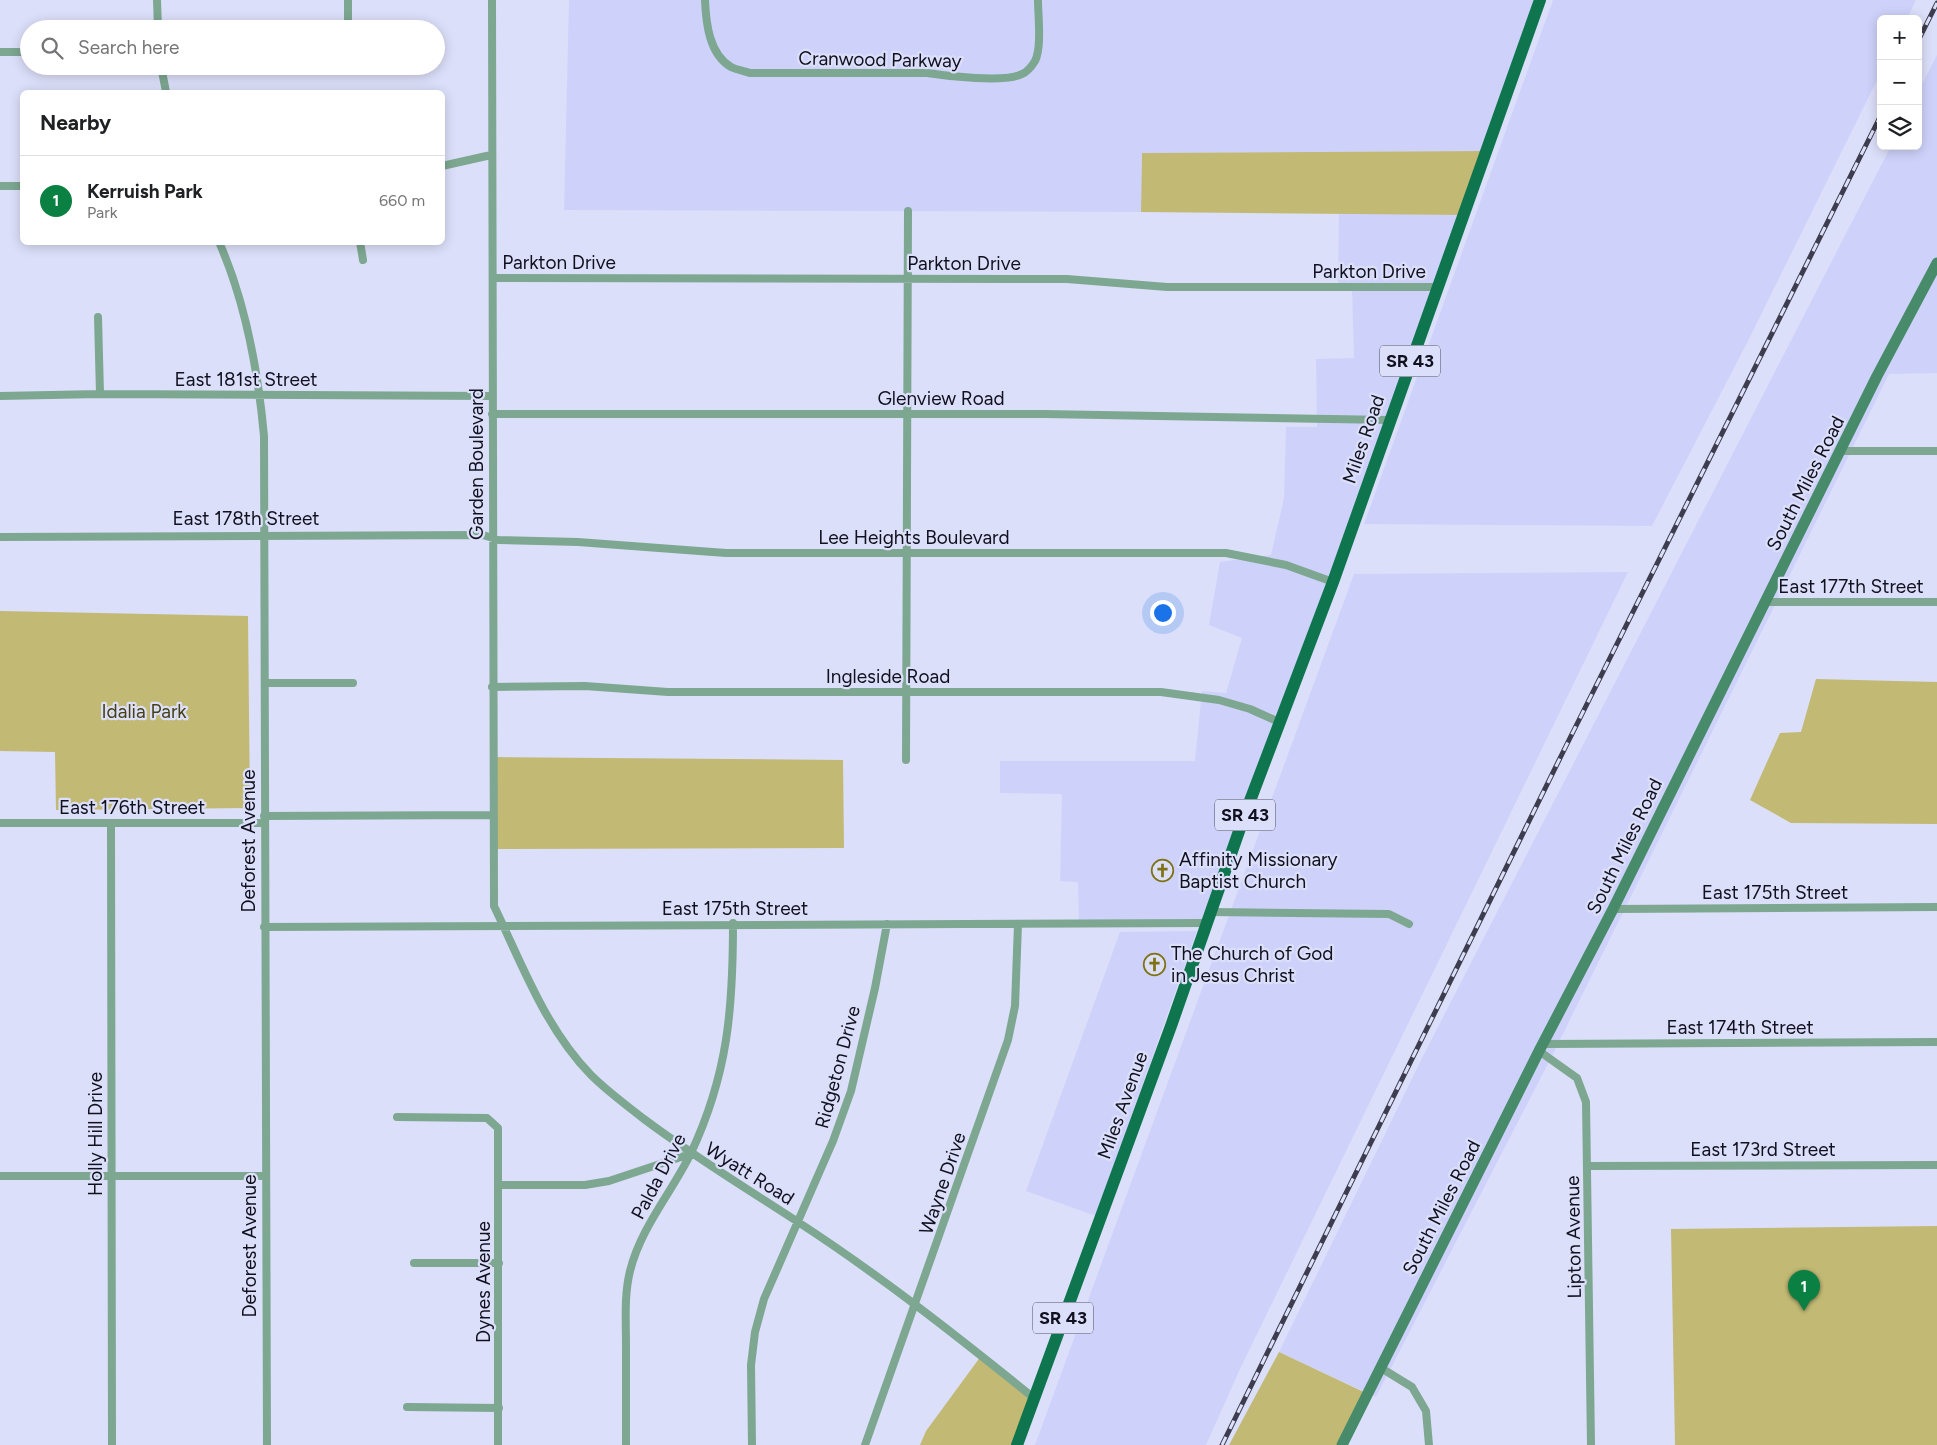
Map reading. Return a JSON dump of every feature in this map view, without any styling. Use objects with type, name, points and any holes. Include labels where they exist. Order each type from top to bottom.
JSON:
[{"type":"main road","name":"Miles Road","points":[[1259,777],[1333,582],[1436,287],[1540,0]]},
{"type":"main road","name":"Miles Avenue","points":[[1017,1445],[1259,777]]},
{"type":"street","points":[[157,0],[158,20]]},
{"type":"street","points":[[348,0],[348,20]]},
{"type":"street","name":"Garden Boulevard","points":[[492,0],[492,815],[494,906],[504,926]]},
{"type":"street","name":"Cranwood Parkway","points":[[705,0],[705,18],[710,38],[720,55],[731,67],[750,73],[927,73],[947,76],[1008,78],[1021,75],[1035,61],[1038,52],[1038,0]]},
{"type":"street","points":[[0,52],[20,52]]},
{"type":"street","points":[[163,75],[166,90]]},
{"type":"street","points":[[445,165],[491,155]]},
{"type":"street","points":[[0,186],[20,186]]},
{"type":"street","points":[[906,760],[908,211]]},
{"type":"street","name":"Deforest Avenue","points":[[221,245],[240,297],[261,396],[264,436],[267,1445]]},
{"type":"street","points":[[360,245],[363,260]]},
{"type":"street","name":"South Miles Road","points":[[1342,1445],[1541,1048],[1613,909],[1764,602],[1900,332],[1937,263]]},
{"type":"street","name":"Parkton Drive","points":[[493,278],[1068,279],[1167,287],[1436,287]]},
{"type":"street","points":[[98,318],[100,394]]},
{"type":"street","name":"East 181st Street","points":[[0,396],[100,394],[492,396]]},
{"type":"street","name":"Glenview Road","points":[[492,414],[908,414],[1390,420]]},
{"type":"street","points":[[1841,451],[1937,450]]},
{"type":"street","name":"East 178th Street","points":[[0,537],[264,534],[483,535],[492,538]]},
{"type":"street","name":"Lee Heights Boulevard","points":[[492,538],[499,540],[578,542],[726,553],[1226,554],[1286,565],[1333,582]]},
{"type":"street","name":"East 177th Street","points":[[1764,602],[1937,602]]},
{"type":"street","points":[[266,683],[353,683]]},
{"type":"street","name":"Ingleside Road","points":[[492,686],[585,686],[668,692],[1161,692],[1219,700],[1279,722]]},
{"type":"street","name":"East 176th Street","points":[[0,823],[111,823],[492,815]]},
{"type":"street","name":"Holly Hill Drive","points":[[111,823],[112,1445]]},
{"type":"street","name":"East 175th Street","points":[[1613,909],[1937,907]]},
{"type":"street","name":"East 175th Street","points":[[264,927],[733,923],[1018,924],[1338,913],[1388,914],[1408,924]]},
{"type":"street","name":"Palda Drive","points":[[626,1445],[626,1302],[630,1270],[661,1202],[690,1154],[719,1074],[729,1030],[733,991],[733,923]]},
{"type":"street","name":"Ridgeton Drive","points":[[752,1445],[751,1365],[755,1332],[764,1299],[833,1141],[851,1091],[887,924]]},
{"type":"street","name":"Wayne Drive","points":[[865,1445],[1008,1040],[1015,1006],[1018,924]]},
{"type":"street","name":"Wyatt Road","points":[[504,926],[538,999],[565,1044],[591,1076],[690,1154],[798,1222],[916,1303],[1034,1398]]},
{"type":"street","name":"East 174th Street","points":[[1541,1048],[1937,1042]]},
{"type":"street","name":"Lipton Avenue","points":[[1541,1048],[1577,1078],[1586,1102],[1591,1445]]},
{"type":"street","name":"Dynes Avenue","points":[[398,1117],[487,1118],[498,1128],[498,1445]]},
{"type":"street","points":[[499,1185],[585,1185],[609,1181],[690,1154]]},
{"type":"street","name":"East 173rd Street","points":[[1588,1166],[1937,1165]]},
{"type":"street","points":[[0,1176],[265,1176]]},
{"type":"street","points":[[414,1263],[499,1263]]},
{"type":"street","points":[[1381,1368],[1412,1387],[1426,1411],[1429,1445]]},
{"type":"street","points":[[407,1407],[499,1408]]},
{"type":"shaded area","points":[[569,0],[1540,0],[1485,151],[1142,153],[1141,212],[564,210]]},
{"type":"shaded area","points":[[1553,0],[1916,0],[1909,15],[1877,15],[1877,80],[1748,341],[1652,526],[1364,524]]},
{"type":"shaded area","points":[[1937,55],[1937,373],[1889,374],[1554,1052],[1376,1397],[1279,1352],[1421,1060],[1889,150],[1922,150],[1922,84]]},
{"type":"shaded area","points":[[1339,213],[1462,215],[1207,923],[1079,924],[1078,882],[1060,881],[1062,794],[1000,793],[1000,761],[1195,761],[1202,691],[1226,693],[1242,638],[1209,625],[1220,562],[1271,555],[1284,498],[1286,427],[1317,427],[1316,359],[1354,358],[1352,288],[1338,287]]},
{"type":"shaded area","points":[[1628,572],[1240,1369],[1206,1445],[1035,1445],[1354,574]]},
{"type":"shaded area","points":[[1197,931],[1096,1216],[1026,1191],[1120,932]]},
{"type":"green space","points":[[1485,151],[1462,215],[1141,212],[1142,153]]},
{"type":"green space","name":"Idalia Park","points":[[0,611],[248,616],[250,808],[56,810],[55,752],[0,751]]},
{"type":"green space","points":[[1816,679],[1937,682],[1937,824],[1791,823],[1750,800],[1780,733],[1801,732]]},
{"type":"green space","points":[[492,757],[843,760],[844,848],[493,849]]},
{"type":"green space","points":[[1937,1226],[1937,1445],[1675,1445],[1671,1229]]},
{"type":"green space","points":[[1279,1352],[1368,1394],[1342,1445],[1229,1445]]},
{"type":"green space","points":[[981,1356],[1034,1398],[1017,1445],[920,1445],[926,1431]]},
{"type":"railway","points":[[1922,33],[1937,3]]},
{"type":"railway","points":[[1222,1445],[1566,746],[1877,123]]},
{"type":"place","name":"Affinity Missionary Baptist Church","points":[[1163,870]]},
{"type":"place","name":"The Church of God in Jesus Christ","points":[[1155,964]]},
{"type":"place","name":"Kerruish Park","points":[[1804,1311]]}]
